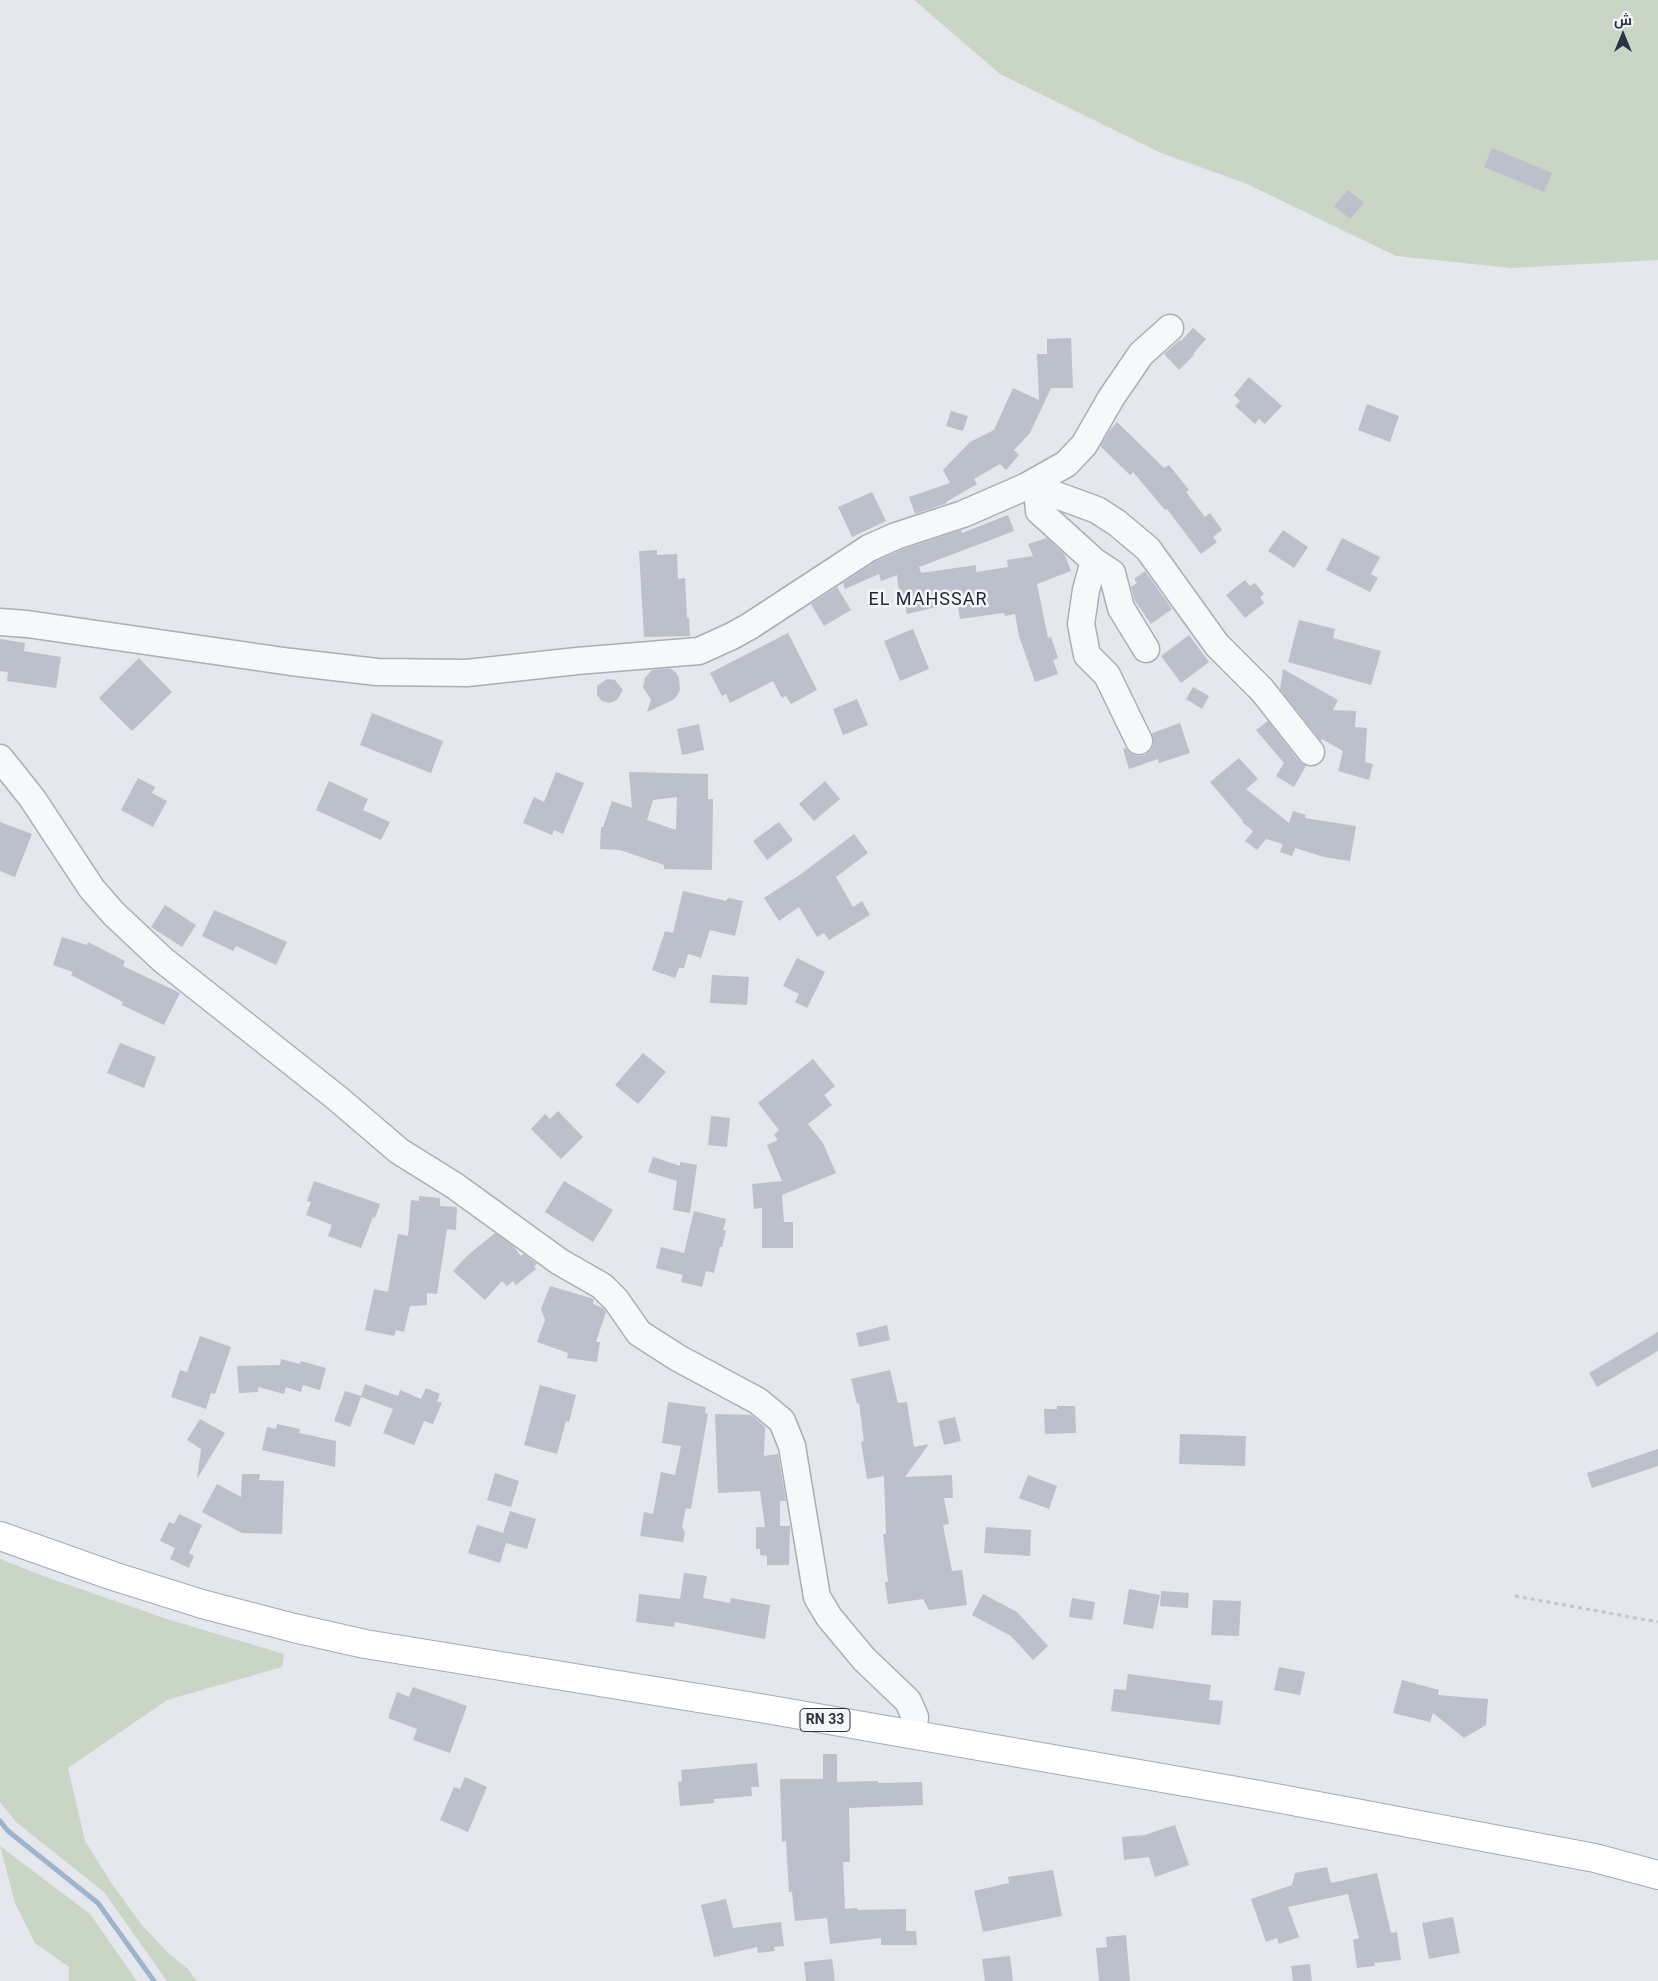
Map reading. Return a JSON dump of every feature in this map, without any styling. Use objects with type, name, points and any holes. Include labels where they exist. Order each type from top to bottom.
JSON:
[{"type":"main road","name":"RN 33","points":[[0,1536],[52,1556],[193,1602],[303,1630],[437,1656],[750,1706],[1260,1795],[1546,1848],[1595,1858],[1658,1875]]},
{"type":"street","points":[[0,622],[377,672],[467,673],[586,660],[700,651],[750,626],[869,548],[896,536],[963,514],[1031,488],[1066,464],[1084,445],[1111,398],[1141,354],[1170,328]]},
{"type":"street","points":[[1031,488],[1039,511],[1094,561],[1112,573],[1121,608],[1146,649]]},
{"type":"street","points":[[1031,488],[1097,510],[1117,523],[1148,549],[1217,646],[1262,690],[1311,752]]},
{"type":"street","points":[[1094,561],[1086,590],[1081,624],[1087,655],[1107,675],[1139,741]]},
{"type":"street","points":[[0,758],[32,798],[92,889],[114,914],[163,960],[337,1098],[399,1151],[455,1186],[560,1262],[602,1286],[616,1300],[639,1332],[678,1358],[758,1401],[782,1421],[792,1446],[818,1597],[829,1617],[864,1659],[908,1701],[915,1717],[913,1735]]},
{"type":"path","points":[[1515,1596],[1658,1622]]},
{"type":"green space","points":[[914,0],[1658,0],[1658,260],[1511,268],[1396,256],[1245,183],[1161,153],[1000,74]]},
{"type":"green space","points":[[0,1559],[167,1619],[284,1654],[282,1667],[167,1700],[68,1768],[85,1841],[112,1884],[141,1924],[167,1952],[188,1969],[197,1981],[167,1981],[104,1892],[16,1822],[0,1802]]},
{"type":"green space","points":[[0,1846],[90,1914],[137,1981],[69,1981],[69,1967],[35,1943],[15,1903]]},
{"type":"building","points":[[1492,148],[1552,173],[1544,192],[1484,167]]},
{"type":"building","points":[[1348,190],[1364,203],[1350,219],[1334,206]]},
{"type":"building","points":[[1193,328],[1206,339],[1179,370],[1164,354],[1181,341]]},
{"type":"building","points":[[1071,338],[1073,388],[1051,388],[1030,433],[1014,450],[1019,455],[1006,470],[1000,464],[974,479],[977,484],[947,503],[915,514],[909,497],[950,483],[943,470],[970,442],[994,430],[1013,388],[1039,400],[1037,354],[1047,354],[1047,339]]},
{"type":"building","points":[[1249,377],[1282,406],[1265,424],[1259,419],[1255,424],[1235,406],[1240,401],[1234,395]]},
{"type":"building","points":[[1367,404],[1399,416],[1390,442],[1358,430]]},
{"type":"building","points":[[951,411],[968,416],[963,431],[946,426]]},
{"type":"building","points":[[1117,422],[1164,468],[1169,465],[1189,490],[1186,492],[1205,517],[1210,513],[1222,530],[1213,537],[1217,542],[1201,554],[1167,509],[1165,510],[1133,472],[1130,475],[1100,446]]},
{"type":"building","points":[[872,492],[886,521],[852,537],[838,507]]},
{"type":"building","points":[[1008,515],[1014,531],[919,567],[921,573],[976,565],[976,572],[1008,567],[1007,560],[1033,556],[1028,544],[1047,538],[1065,555],[1071,571],[1037,584],[1048,638],[1051,637],[1058,658],[1053,660],[1058,674],[1035,682],[1019,636],[1015,614],[1005,616],[1004,613],[960,619],[957,602],[907,614],[904,600],[900,600],[897,575],[881,581],[879,574],[845,589],[843,583],[876,561],[901,550],[961,530],[962,533]]},
{"type":"building","points":[[1283,530],[1308,547],[1294,568],[1268,551]]},
{"type":"building","points":[[1342,538],[1380,557],[1371,574],[1378,578],[1370,592],[1326,570]]},
{"type":"building","points":[[657,550],[657,555],[677,554],[678,579],[685,578],[690,636],[644,637],[639,551]]},
{"type":"building","points":[[1145,571],[1172,609],[1151,624],[1135,601],[1131,587],[1137,583],[1134,579]]},
{"type":"building","points":[[1245,580],[1250,586],[1255,583],[1264,594],[1260,597],[1264,603],[1245,618],[1226,595]]},
{"type":"building","points":[[837,587],[851,610],[824,626],[811,604]]},
{"type":"building","points":[[1299,620],[1335,629],[1333,638],[1381,651],[1371,685],[1288,662]]},
{"type":"building","points":[[913,629],[929,669],[900,681],[884,641]]},
{"type":"building","points":[[788,633],[817,690],[791,704],[786,696],[782,698],[773,681],[730,703],[726,694],[722,696],[710,673]]},
{"type":"building","points":[[1189,635],[1209,662],[1181,683],[1161,656]]},
{"type":"building","points":[[0,639],[25,643],[24,651],[61,657],[56,688],[7,681],[8,672],[0,671]]},
{"type":"building","points":[[139,658],[172,692],[132,731],[99,698]]},
{"type":"building","points":[[670,668],[679,678],[680,690],[677,696],[673,700],[647,712],[651,700],[643,687],[645,678],[652,670]]},
{"type":"building","points":[[1283,669],[1338,700],[1333,710],[1356,711],[1355,727],[1367,728],[1365,762],[1373,764],[1369,780],[1338,771],[1343,751],[1322,739],[1321,741],[1280,689]]},
{"type":"building","points":[[607,679],[615,680],[623,690],[617,700],[610,703],[602,701],[597,695],[597,686]]},
{"type":"building","points":[[1193,687],[1209,696],[1202,709],[1186,699]]},
{"type":"building","points":[[857,699],[868,725],[843,735],[833,709]]},
{"type":"building","points":[[372,713],[443,741],[431,773],[360,745]]},
{"type":"building","points":[[1268,721],[1299,761],[1306,766],[1294,787],[1276,776],[1284,763],[1256,730]]},
{"type":"building","points":[[1180,723],[1190,753],[1159,763],[1158,759],[1129,769],[1123,749],[1126,748],[1130,753],[1137,756],[1145,755],[1151,750],[1154,743],[1152,733]]},
{"type":"building","points":[[699,724],[704,750],[682,755],[677,729]]},
{"type":"building","points":[[1239,758],[1258,779],[1246,789],[1289,823],[1293,811],[1306,815],[1305,818],[1356,826],[1350,861],[1324,857],[1295,848],[1292,856],[1280,852],[1283,844],[1266,839],[1257,850],[1245,841],[1253,831],[1242,822],[1210,782]]},
{"type":"building","points":[[556,772],[584,783],[563,834],[554,830],[552,835],[523,823],[534,797],[544,802]]},
{"type":"building","points":[[629,772],[708,774],[708,799],[713,799],[712,870],[664,869],[664,865],[620,850],[600,849],[601,827],[603,827],[612,801],[632,808]],"holes":[[[677,797],[676,830],[647,820],[653,800]]]},
{"type":"building","points":[[138,778],[155,787],[152,793],[167,801],[153,827],[121,810]]},
{"type":"building","points":[[329,781],[368,799],[363,810],[390,822],[381,840],[316,810]]},
{"type":"building","points":[[825,781],[840,799],[814,821],[799,804]]},
{"type":"building","points":[[0,822],[32,834],[15,877],[0,871]]},
{"type":"building","points":[[779,822],[793,840],[767,860],[753,841]]},
{"type":"building","points":[[854,834],[868,853],[836,877],[853,907],[862,901],[870,915],[829,940],[824,933],[817,937],[799,907],[779,921],[764,898],[801,874]]},
{"type":"building","points":[[683,891],[726,901],[728,898],[743,901],[735,936],[710,930],[701,958],[688,954],[684,968],[679,968],[675,978],[652,970],[665,931],[673,933]]},
{"type":"building","points":[[165,905],[196,925],[182,947],[151,927]]},
{"type":"building","points":[[214,910],[287,942],[276,965],[236,946],[233,951],[202,936]]},
{"type":"building","points":[[62,937],[87,945],[88,942],[125,961],[123,966],[180,993],[164,1025],[122,1005],[123,1002],[71,975],[73,972],[53,965]]},
{"type":"building","points":[[797,958],[825,972],[807,1008],[795,1002],[799,994],[783,986]]},
{"type":"building","points":[[712,975],[749,977],[747,1005],[710,1003]]},
{"type":"building","points":[[120,1043],[156,1057],[144,1088],[107,1073]]},
{"type":"building","points":[[643,1053],[666,1072],[638,1104],[615,1085]]},
{"type":"building","points":[[813,1059],[835,1086],[824,1095],[832,1105],[808,1124],[823,1143],[836,1173],[782,1195],[784,1222],[793,1222],[793,1248],[762,1248],[762,1208],[754,1209],[752,1184],[782,1181],[767,1145],[778,1140],[774,1135],[779,1130],[758,1103]]},
{"type":"building","points":[[558,1111],[583,1137],[561,1159],[531,1129],[545,1114],[550,1119]]},
{"type":"building","points":[[711,1116],[730,1118],[727,1147],[708,1145]]},
{"type":"building","points":[[653,1157],[680,1166],[680,1162],[697,1165],[690,1213],[673,1210],[677,1181],[648,1172]]},
{"type":"building","points":[[314,1181],[380,1204],[361,1248],[328,1236],[332,1225],[306,1215],[311,1202],[307,1201]]},
{"type":"building","points":[[564,1181],[613,1210],[593,1242],[545,1212]]},
{"type":"building","points":[[419,1196],[440,1198],[440,1206],[457,1207],[456,1230],[447,1229],[437,1294],[427,1293],[427,1305],[410,1306],[404,1332],[396,1330],[394,1336],[365,1330],[374,1289],[388,1292],[398,1234],[408,1236],[411,1200],[419,1201]]},
{"type":"building","points":[[694,1211],[726,1219],[723,1230],[726,1231],[714,1273],[706,1271],[702,1287],[681,1282],[683,1275],[656,1268],[661,1247],[684,1253]]},
{"type":"building","points":[[495,1233],[513,1246],[521,1256],[524,1254],[537,1264],[534,1266],[536,1269],[516,1285],[513,1281],[507,1286],[502,1281],[485,1300],[453,1271],[468,1255]]},
{"type":"building","points":[[550,1286],[594,1299],[593,1304],[603,1308],[606,1312],[596,1342],[600,1342],[597,1362],[567,1358],[568,1353],[537,1342],[545,1320],[541,1309]]},
{"type":"building","points":[[887,1325],[890,1340],[859,1347],[856,1333]]},
{"type":"building","points":[[1658,1332],[1658,1351],[1597,1387],[1589,1373]]},
{"type":"building","points":[[200,1336],[231,1347],[215,1394],[211,1393],[206,1409],[171,1397],[180,1370],[187,1372]]},
{"type":"building","points":[[281,1359],[300,1364],[301,1361],[326,1368],[320,1390],[303,1385],[301,1392],[286,1387],[284,1394],[258,1387],[258,1392],[239,1393],[237,1366],[280,1365]]},
{"type":"building","points":[[890,1370],[898,1403],[907,1402],[914,1447],[929,1444],[905,1477],[952,1475],[953,1498],[944,1498],[949,1524],[943,1525],[952,1571],[962,1570],[967,1605],[929,1610],[923,1599],[888,1604],[885,1582],[888,1582],[883,1534],[886,1534],[884,1476],[867,1479],[861,1442],[864,1441],[859,1403],[857,1404],[851,1379]]},
{"type":"building","points":[[365,1384],[398,1396],[400,1390],[421,1399],[426,1388],[440,1394],[437,1401],[442,1403],[433,1424],[424,1421],[414,1445],[383,1433],[393,1409],[361,1397],[350,1427],[334,1421],[345,1391],[361,1396]]},
{"type":"building","points":[[540,1385],[576,1395],[569,1422],[566,1421],[557,1454],[524,1445]]},
{"type":"building","points":[[668,1402],[706,1407],[705,1413],[708,1414],[691,1509],[686,1508],[682,1527],[685,1532],[683,1542],[640,1536],[644,1512],[653,1514],[661,1472],[675,1475],[681,1446],[662,1443]]},
{"type":"building","points":[[1057,1406],[1075,1406],[1076,1433],[1045,1434],[1044,1409],[1057,1409]]},
{"type":"building","points":[[715,1414],[751,1415],[765,1427],[764,1456],[778,1454],[786,1501],[780,1501],[780,1526],[790,1526],[789,1565],[767,1565],[767,1556],[760,1555],[760,1549],[756,1549],[756,1527],[765,1527],[760,1491],[718,1493]]},
{"type":"building","points":[[955,1417],[961,1441],[944,1445],[938,1421]]},
{"type":"building","points":[[200,1419],[225,1433],[197,1479],[201,1449],[187,1440]]},
{"type":"building","points":[[277,1424],[300,1429],[299,1433],[336,1441],[335,1467],[262,1450],[267,1427],[276,1429]]},
{"type":"building","points":[[1180,1434],[1246,1436],[1245,1466],[1179,1464]]},
{"type":"building","points":[[1658,1449],[1658,1466],[1592,1488],[1587,1473]]},
{"type":"building","points":[[495,1473],[519,1481],[511,1507],[487,1500]]},
{"type":"building","points":[[242,1474],[260,1474],[259,1480],[284,1481],[282,1534],[242,1533],[202,1512],[217,1484],[241,1497]]},
{"type":"building","points":[[1028,1475],[1057,1486],[1049,1509],[1019,1498]]},
{"type":"building","points":[[510,1511],[536,1519],[527,1549],[506,1543],[500,1563],[468,1553],[477,1525],[503,1533]]},
{"type":"building","points":[[179,1514],[202,1525],[189,1553],[194,1556],[189,1568],[170,1559],[175,1548],[160,1541],[169,1522],[174,1524]]},
{"type":"building","points":[[986,1527],[1031,1530],[1030,1556],[984,1553]]},
{"type":"building","points":[[684,1573],[707,1576],[703,1598],[730,1603],[731,1598],[770,1605],[765,1639],[675,1622],[674,1627],[636,1622],[639,1594],[680,1599]]},
{"type":"building","points":[[1129,1589],[1160,1595],[1153,1629],[1123,1624]]},
{"type":"building","points":[[1161,1591],[1189,1593],[1188,1608],[1160,1606]]},
{"type":"building","points":[[983,1594],[1017,1612],[1048,1646],[1033,1660],[1011,1636],[972,1615]]},
{"type":"building","points":[[1072,1598],[1095,1602],[1092,1620],[1069,1617]]},
{"type":"building","points":[[1213,1600],[1241,1601],[1239,1636],[1211,1635]]},
{"type":"building","points":[[1279,1667],[1305,1672],[1300,1695],[1274,1690]]},
{"type":"building","points":[[1128,1674],[1211,1685],[1209,1700],[1223,1701],[1220,1725],[1111,1711],[1114,1689],[1126,1690]]},
{"type":"building","points":[[1402,1680],[1439,1690],[1438,1695],[1488,1699],[1486,1725],[1464,1738],[1433,1713],[1430,1722],[1393,1713]]},
{"type":"building","points":[[413,1687],[467,1706],[450,1753],[413,1740],[417,1729],[388,1718],[397,1692],[409,1697]]},
{"type":"building","points":[[823,1754],[837,1754],[837,1782],[922,1782],[923,1805],[849,1808],[850,1862],[843,1862],[845,1909],[906,1909],[906,1931],[916,1931],[917,1945],[881,1945],[881,1938],[830,1944],[827,1918],[795,1921],[792,1892],[789,1892],[786,1841],[782,1842],[780,1779],[823,1779]]},
{"type":"building","points":[[757,1763],[759,1787],[751,1787],[752,1796],[714,1799],[714,1803],[680,1806],[678,1782],[682,1781],[681,1770]]},
{"type":"building","points":[[465,1777],[487,1787],[468,1832],[440,1820],[454,1787],[460,1789]]},
{"type":"building","points":[[1175,1825],[1189,1865],[1155,1877],[1149,1857],[1124,1860],[1122,1837],[1145,1835]]},
{"type":"building","points":[[1327,1867],[1331,1883],[1377,1873],[1391,1933],[1397,1932],[1401,1960],[1374,1963],[1375,1966],[1357,1968],[1353,1940],[1359,1938],[1348,1894],[1288,1907],[1299,1937],[1279,1944],[1277,1938],[1266,1942],[1251,1899],[1292,1885],[1295,1873]]},
{"type":"building","points":[[1053,1870],[1062,1916],[983,1932],[974,1891],[1009,1883],[1008,1877]]},
{"type":"building","points":[[726,1899],[733,1928],[781,1922],[784,1946],[774,1947],[775,1951],[758,1953],[757,1947],[714,1957],[701,1905]]},
{"type":"building","points":[[1453,1917],[1460,1953],[1429,1959],[1422,1923]]},
{"type":"building","points":[[1126,1935],[1130,1981],[1099,1981],[1096,1948],[1107,1947],[1106,1937]]},
{"type":"building","points":[[1010,1956],[1013,1981],[985,1981],[982,1959]]},
{"type":"building","points":[[832,1959],[835,1981],[806,1981],[804,1962]]},
{"type":"building","points":[[1310,1964],[1312,1981],[1293,1981],[1291,1966]]},
{"type":"waterway","points":[[0,1821],[8,1831],[98,1903],[154,1981]]},
{"type":"district","name":"EL MAHSSAR","points":[[928,600]]}]
